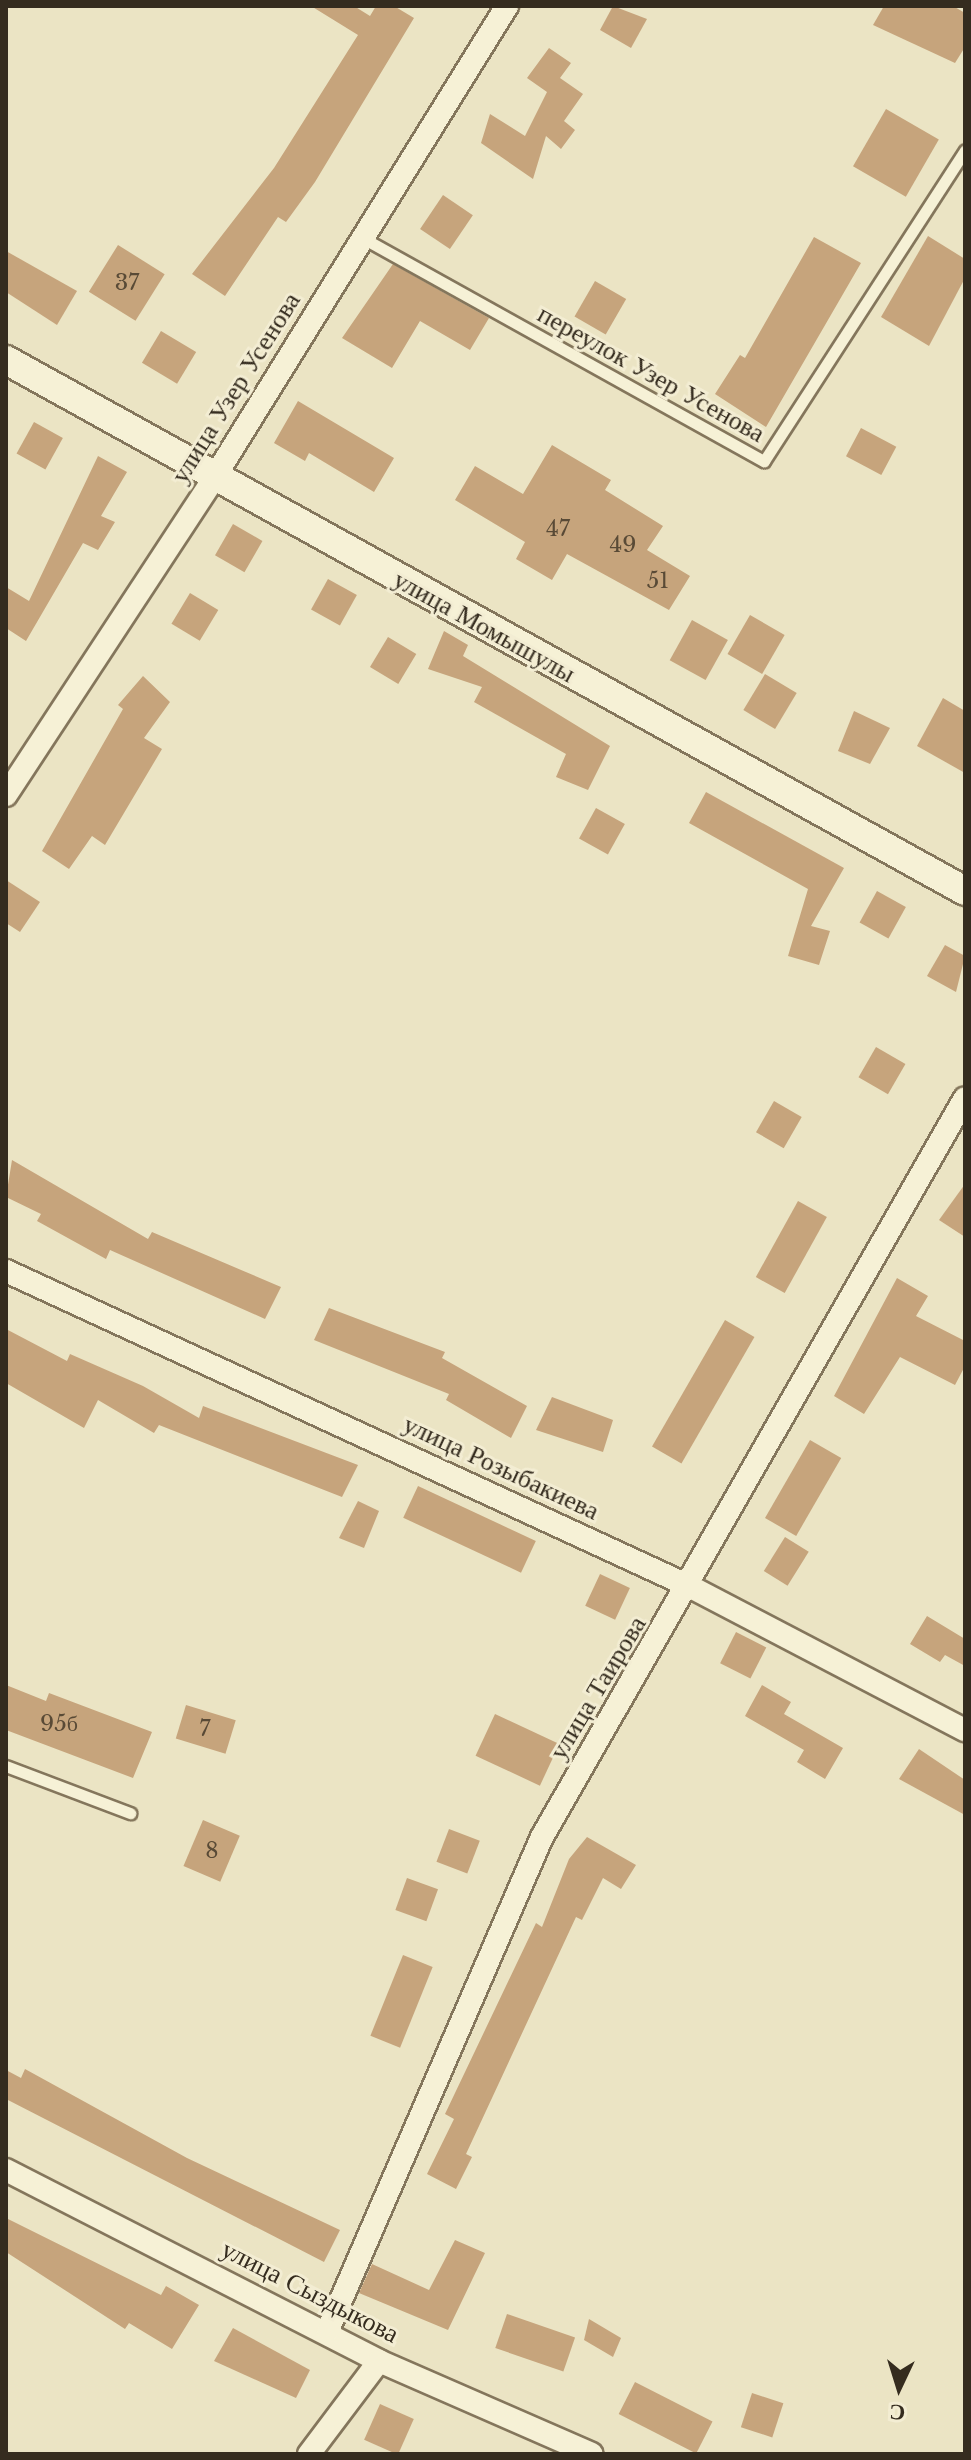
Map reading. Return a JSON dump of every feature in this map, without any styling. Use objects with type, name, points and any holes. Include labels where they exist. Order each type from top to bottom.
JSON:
[{"type":"street","name":"улица Узер Усенова","points":[[6,795],[214,478],[507,6]]},
{"type":"street","name":"улица Момышулы","points":[[6,360],[214,478],[965,891]]},
{"type":"street","name":"улица Таирова","points":[[328,2330],[542,1837],[691,1587],[965,1098]]},
{"type":"street","name":"улица Розыбакиева","points":[[6,1271],[691,1587],[965,1730]]},
{"type":"street","name":"улица Сыздыкова","points":[[6,2170],[328,2330],[379,2361],[592,2454]]},
{"type":"street","points":[[309,2454],[379,2361]]},
{"type":"lane","name":"переулок Узер Усенова","points":[[361,237],[764,461],[965,150]]},
{"type":"lane","points":[[6,1766],[130,1813]]},
{"type":"building","points":[[311,6],[354,6],[370,16],[376,6],[394,6],[414,18],[315,182],[286,222],[278,217],[225,296],[192,274],[274,168],[358,35]]},
{"type":"building","points":[[613,6],[647,19],[631,48],[600,30]]},
{"type":"building","points":[[884,6],[953,6],[965,13],[965,47],[955,63],[873,25]]},
{"type":"building","points":[[549,48],[571,63],[560,78],[583,94],[564,121],[575,130],[561,149],[546,136],[533,179],[481,143],[490,114],[525,136],[547,92],[527,78]]},
{"type":"building","points":[[886,109],[939,140],[906,197],[853,166]]},
{"type":"building","points":[[443,195],[473,215],[450,249],[420,229]]},
{"type":"building","points":[[928,236],[965,259],[965,278],[929,346],[881,317]]},
{"type":"building","points":[[814,237],[861,263],[766,427],[715,394],[740,355],[745,358]]},
{"type":"building","points":[[118,245],[165,274],[135,321],[89,292]]},
{"type":"building","points":[[6,251],[77,291],[57,325],[6,292]]},
{"type":"building","points":[[393,264],[489,318],[470,350],[420,321],[392,368],[342,338]]},
{"type":"building","points":[[595,281],[626,299],[606,335],[574,317]]},
{"type":"building","points":[[161,331],[196,352],[177,384],[142,363]]},
{"type":"building","points":[[298,401],[394,458],[374,492],[309,453],[305,461],[274,443]]},
{"type":"building","points":[[34,422],[63,438],[45,469],[17,453]]},
{"type":"building","points":[[861,428],[896,447],[881,475],[846,456]]},
{"type":"building","points":[[552,445],[611,480],[605,490],[663,526],[647,550],[690,576],[669,610],[567,554],[552,580],[516,559],[525,542],[455,500],[475,466],[523,494]]},
{"type":"building","points":[[98,456],[127,472],[101,516],[115,522],[98,550],[83,543],[26,641],[6,628],[6,587],[29,601]]},
{"type":"building","points":[[233,524],[262,541],[244,572],[215,555]]},
{"type":"building","points":[[328,579],[357,595],[340,626],[311,610]]},
{"type":"building","points":[[190,593],[218,610],[200,641],[171,624]]},
{"type":"building","points":[[750,615],[785,635],[762,674],[728,654]]},
{"type":"building","points":[[692,620],[728,640],[706,680],[670,660]]},
{"type":"building","points":[[444,631],[468,645],[463,656],[610,746],[588,790],[556,777],[566,754],[474,702],[482,687],[428,669]]},
{"type":"building","points":[[388,637],[416,654],[398,684],[370,667]]},
{"type":"building","points":[[765,674],[797,693],[775,729],[743,710]]},
{"type":"building","points":[[143,676],[170,702],[144,738],[162,749],[105,845],[92,836],[69,869],[42,851],[123,709],[118,705]]},
{"type":"building","points":[[943,698],[965,711],[965,773],[917,746]]},
{"type":"building","points":[[854,711],[890,728],[870,764],[838,751]]},
{"type":"building","points":[[706,792],[844,868],[811,926],[830,931],[819,965],[788,956],[808,889],[689,823]]},
{"type":"building","points":[[596,808],[625,824],[608,855],[579,839]]},
{"type":"building","points":[[6,880],[40,902],[20,932],[6,923]]},
{"type":"building","points":[[877,891],[906,907],[888,938],[860,922]]},
{"type":"building","points":[[945,945],[965,956],[956,992],[927,976]]},
{"type":"building","points":[[876,1047],[905,1064],[888,1094],[858,1077]]},
{"type":"building","points":[[774,1101],[802,1117],[784,1148],[756,1132]]},
{"type":"building","points":[[12,1160],[148,1239],[152,1232],[281,1287],[265,1319],[110,1250],[106,1259],[37,1221],[41,1214],[6,1197]]},
{"type":"building","points":[[965,1184],[965,1237],[939,1220]]},
{"type":"building","points":[[798,1201],[827,1217],[785,1293],[756,1277]]},
{"type":"building","points":[[897,1278],[928,1296],[916,1316],[965,1341],[965,1366],[955,1385],[900,1357],[864,1414],[834,1396]]},
{"type":"building","points":[[329,1308],[445,1352],[442,1358],[527,1406],[511,1438],[446,1400],[449,1394],[314,1340]]},
{"type":"building","points":[[725,1320],[754,1337],[681,1463],[652,1446]]},
{"type":"building","points":[[6,1329],[67,1361],[70,1354],[143,1386],[199,1418],[203,1406],[358,1465],[342,1497],[159,1425],[154,1433],[98,1400],[84,1428],[6,1383]]},
{"type":"building","points":[[552,1397],[613,1420],[603,1452],[536,1430]]},
{"type":"building","points":[[810,1440],[841,1458],[796,1536],[765,1518]]},
{"type":"building","points":[[418,1486],[536,1541],[521,1573],[403,1518]]},
{"type":"building","points":[[358,1501],[379,1511],[364,1548],[339,1538]]},
{"type":"building","points":[[785,1537],[809,1552],[788,1586],[764,1571]]},
{"type":"building","points":[[600,1574],[630,1588],[615,1620],[585,1606]]},
{"type":"building","points":[[927,1616],[965,1639],[965,1666],[945,1655],[940,1662],[910,1644]]},
{"type":"building","points":[[736,1632],[766,1647],[750,1679],[720,1663]]},
{"type":"building","points":[[6,1685],[46,1701],[49,1693],[152,1732],[133,1778],[6,1730]]},
{"type":"building","points":[[762,1685],[791,1702],[784,1714],[843,1748],[825,1779],[797,1762],[804,1750],[745,1716]]},
{"type":"building","points":[[186,1705],[236,1720],[225,1754],[176,1738]]},
{"type":"building","points":[[495,1714],[559,1744],[540,1786],[476,1756]]},
{"type":"building","points":[[919,1749],[965,1780],[965,1815],[899,1779]]},
{"type":"building","points":[[203,1820],[240,1836],[220,1882],[183,1866]]},
{"type":"building","points":[[449,1829],[480,1841],[467,1874],[436,1862]]},
{"type":"building","points":[[587,1837],[636,1865],[621,1889],[603,1878],[582,1920],[576,1917],[466,2154],[472,2157],[456,2189],[427,2174],[454,2119],[445,2114],[536,1923],[542,1927],[569,1859]]},
{"type":"building","points":[[407,1878],[438,1889],[426,1921],[395,1910]]},
{"type":"building","points":[[403,1955],[433,1967],[400,2048],[370,2036]]},
{"type":"building","points":[[25,2069],[187,2158],[340,2230],[324,2262],[6,2099],[6,2070],[21,2078]]},
{"type":"building","points":[[6,2218],[161,2295],[166,2286],[199,2305],[172,2349],[129,2323],[125,2329],[6,2252]]},
{"type":"building","points":[[455,2240],[485,2253],[448,2330],[359,2293],[372,2264],[429,2290]]},
{"type":"building","points":[[507,2314],[575,2337],[563,2371],[495,2348]]},
{"type":"building","points":[[589,2319],[621,2338],[613,2357],[584,2340]]},
{"type":"building","points":[[233,2328],[310,2370],[296,2398],[214,2361]]},
{"type":"building","points":[[635,2382],[713,2421],[696,2454],[619,2414]]},
{"type":"building","points":[[752,2393],[783,2403],[772,2437],[741,2427]]},
{"type":"building","points":[[380,2404],[414,2419],[398,2454],[364,2440]]}]
